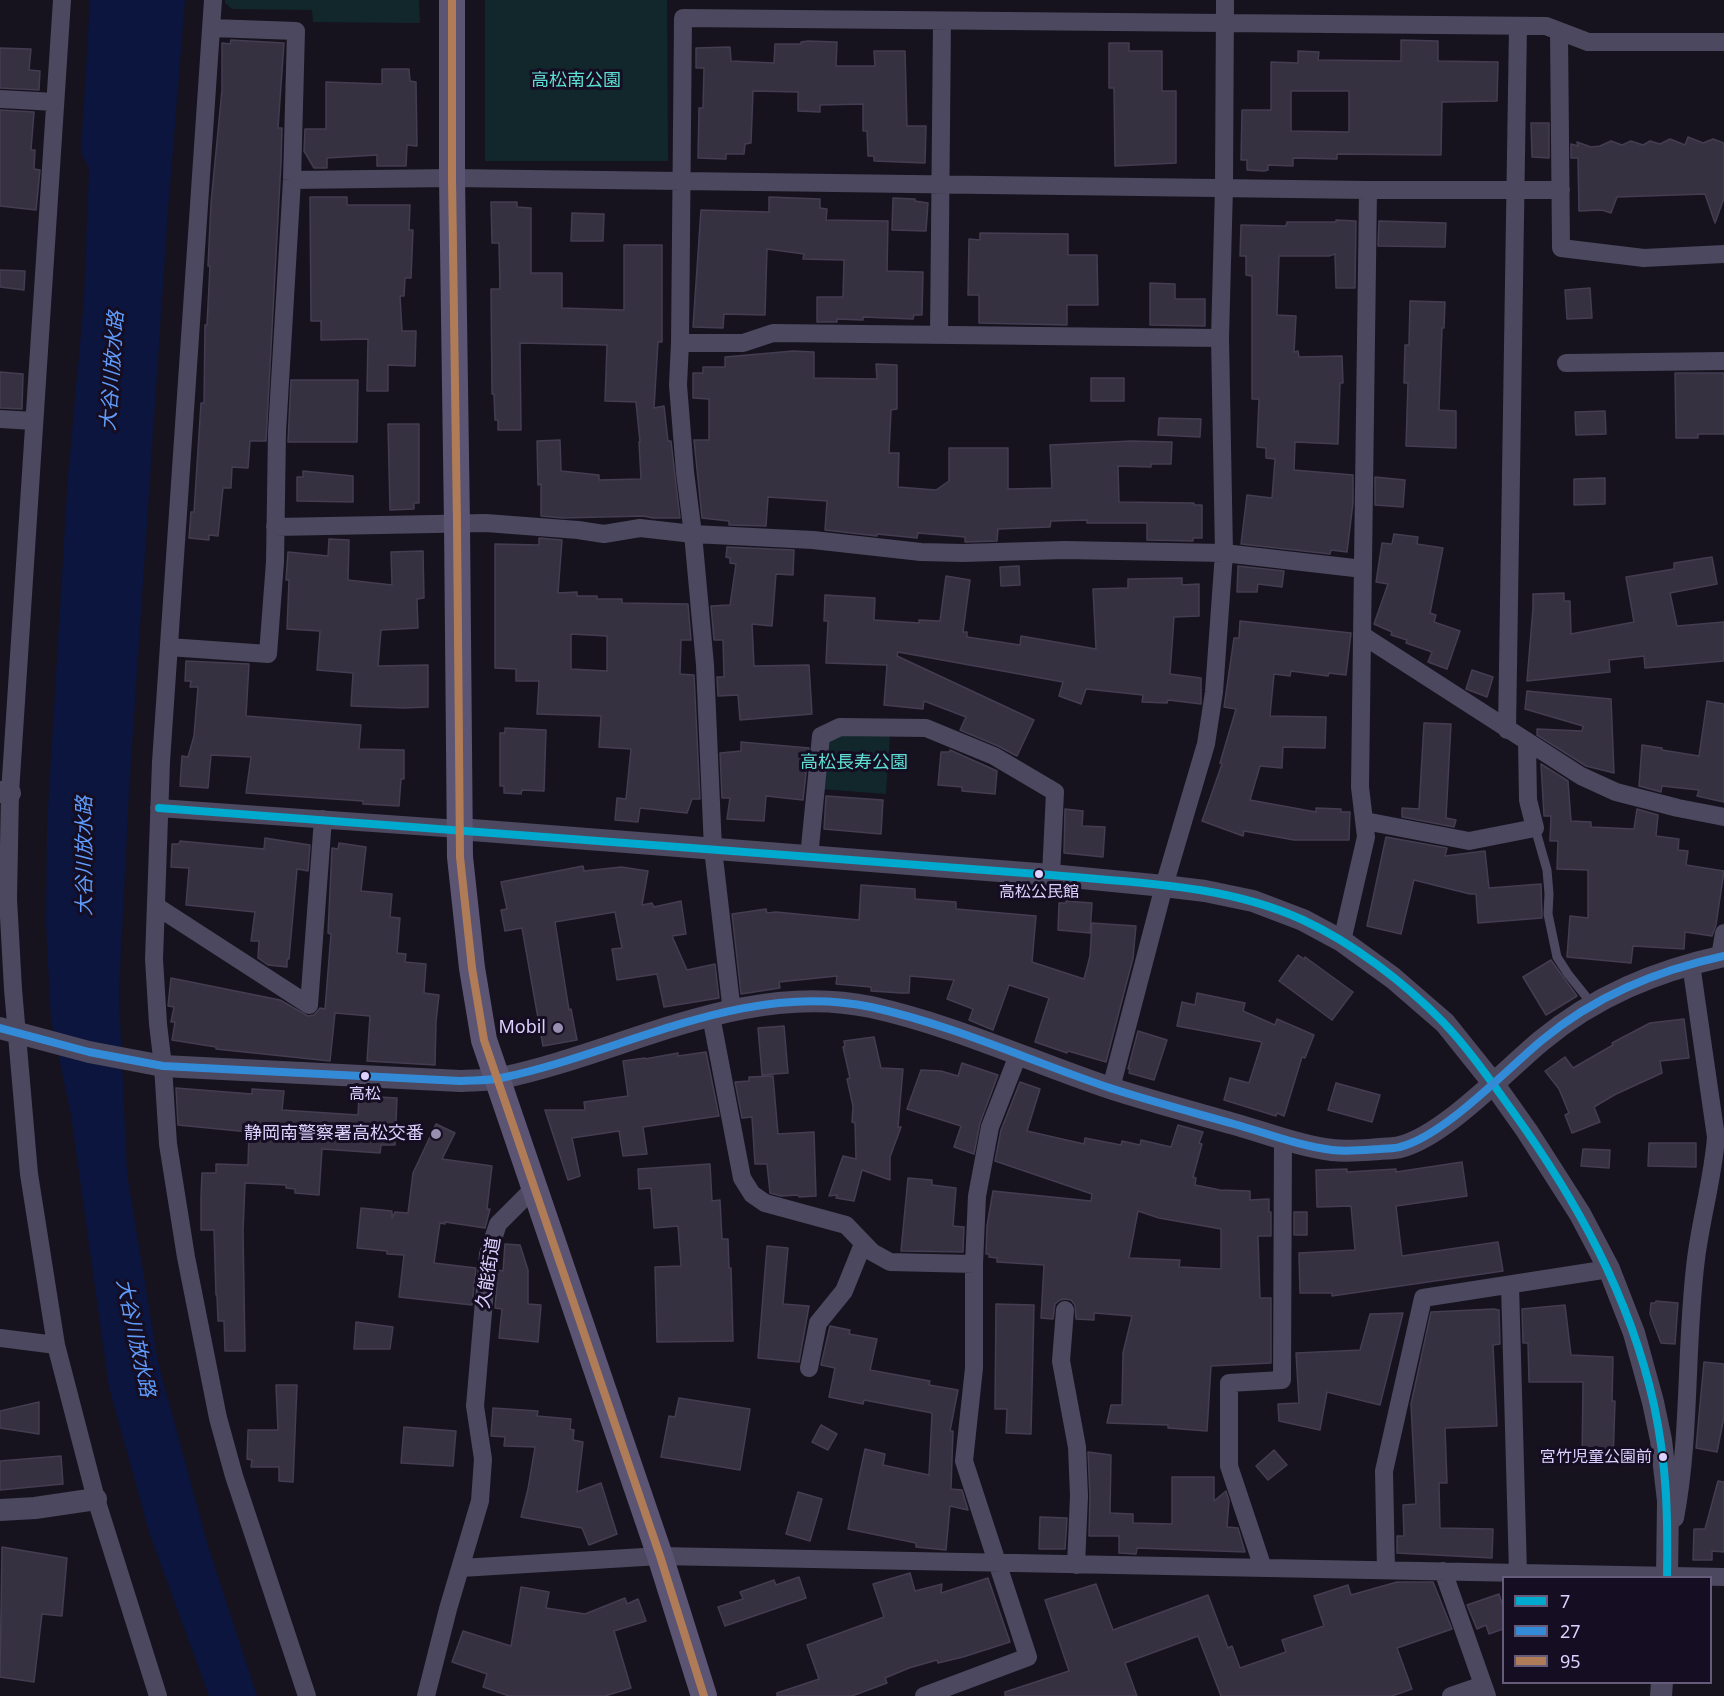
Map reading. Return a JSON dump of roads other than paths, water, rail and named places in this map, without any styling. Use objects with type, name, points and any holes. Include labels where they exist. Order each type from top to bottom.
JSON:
[{"type":"main road","points":[[452,0],[459,829],[472,968],[484,1040],[660,1556],[704,1696]]},
{"type":"street","points":[[62,0],[34,421],[5,792],[13,989],[9,1030],[56,1345],[96,1499],[158,1696]]},
{"type":"street","points":[[213,0],[189,325],[159,808],[154,959],[168,1144],[188,1269],[218,1418],[234,1476],[307,1696]]},
{"type":"street","points":[[1111,1088],[1164,886],[1206,744],[1214,692],[1224,553],[1220,338],[1226,0]]},
{"type":"street","points":[[974,1264],[890,1262],[872,1252],[846,1225],[765,1203],[752,1194],[742,1178],[722,1014],[712,849],[705,665],[678,384],[683,18],[1546,26],[1588,42],[1724,42]]},
{"type":"street","points":[[939,335],[942,21]]},
{"type":"street","points":[[1507,730],[1518,26]]},
{"type":"street","points":[[169,647],[268,654],[275,527],[277,432],[292,180],[296,31],[212,28]]},
{"type":"street","points":[[1559,31],[1561,248],[1644,258],[1724,254]]},
{"type":"street","points":[[0,99],[55,102]]},
{"type":"street","points":[[292,180],[452,178],[1368,190],[1561,190]]},
{"type":"street","points":[[1342,942],[1366,837],[1360,787],[1368,190]]},
{"type":"street","points":[[680,343],[743,343],[773,333],[1220,338]]},
{"type":"street","points":[[1566,363],[1724,361]]},
{"type":"street","points":[[0,419],[34,421]]},
{"type":"street","points":[[275,527],[486,523],[604,534],[640,528],[693,534],[813,540],[921,552],[1065,550],[1224,553],[1363,569]]},
{"type":"street","points":[[1362,635],[1581,776],[1616,792],[1678,808],[1724,816]]},
{"type":"street","points":[[809,857],[821,736],[840,728],[926,728],[994,756],[1055,792],[1051,875]]},
{"type":"street","points":[[1365,821],[1468,841],[1535,828],[1528,800],[1527,742]]},
{"type":"street","points":[[159,808],[459,829],[1051,875],[1164,886],[1205,891],[1253,901],[1303,920],[1342,942],[1393,978],[1445,1023],[1493,1083],[1527,1131],[1580,1214],[1609,1269],[1634,1333],[1655,1411],[1668,1501],[1667,1571]]},
{"type":"street","points":[[156,906],[309,1005],[323,819]]},
{"type":"street","points":[[9,1030],[108,1056],[163,1066],[460,1081],[498,1079],[722,1014],[768,1004],[804,1001],[834,1002],[868,1006],[909,1016],[1111,1088],[1283,1138],[1332,1150],[1366,1150],[1401,1147],[1423,1137],[1450,1119],[1542,1040],[1592,1004],[1635,982],[1691,964],[1722,957],[1724,933]]},
{"type":"street","points":[[1667,1571],[1683,1458],[1696,1260],[1706,1196],[1714,1166],[1716,1137],[1691,964]]},
{"type":"street","points":[[924,1696],[1028,1657],[964,1461],[974,1368],[974,1264],[977,1196],[990,1127],[1018,1055]]},
{"type":"street","points":[[1263,1568],[1229,1466],[1229,1383],[1282,1380],[1283,1138]]},
{"type":"street","name":"久能街道","points":[[428,1695],[447,1609],[480,1501],[483,1459],[475,1406],[488,1254],[498,1224],[534,1188]]},
{"type":"street","points":[[809,1368],[818,1323],[844,1291],[863,1244]]},
{"type":"street","points":[[1386,1570],[1384,1471],[1423,1298],[1609,1269]]},
{"type":"street","points":[[1510,1285],[1518,1573]]},
{"type":"street","points":[[1065,1310],[1061,1361],[1077,1447],[1079,1496],[1076,1565]]},
{"type":"street","points":[[0,1338],[56,1345]]},
{"type":"street","points":[[0,1510],[35,1508],[96,1499]]},
{"type":"street","points":[[461,1568],[660,1556],[1518,1573],[1667,1571],[1724,1577]]},
{"type":"street","points":[[1443,1571],[1485,1690],[1451,1696]]},
{"type":"lane","points":[[1535,828],[1547,870],[1550,894],[1548,914],[1557,957],[1592,1004]]},
{"type":"water","name":"大谷川放水路","points":[[90,0],[185,0],[168,210],[129,790],[119,994],[127,1174],[158,1362],[208,1546],[257,1696],[209,1696],[150,1535],[109,1387],[71,1115],[51,1020],[46,925],[47,825],[68,476],[84,300],[89,168],[81,153]]},
{"type":"place","name":"高松公民館","points":[[1039,874]]},
{"type":"place","name":"Mobil","points":[[558,1028]]},
{"type":"place","name":"高松","points":[[365,1076]]},
{"type":"place","name":"静岡南警察署高松交番","points":[[436,1134]]},
{"type":"place","name":"宮竹児童公園前","points":[[1663,1457]]},
{"type":"park label","name":"高松南公園","points":[[576,81]]},
{"type":"park label","name":"高松長寿公園","points":[[854,763]]}]
